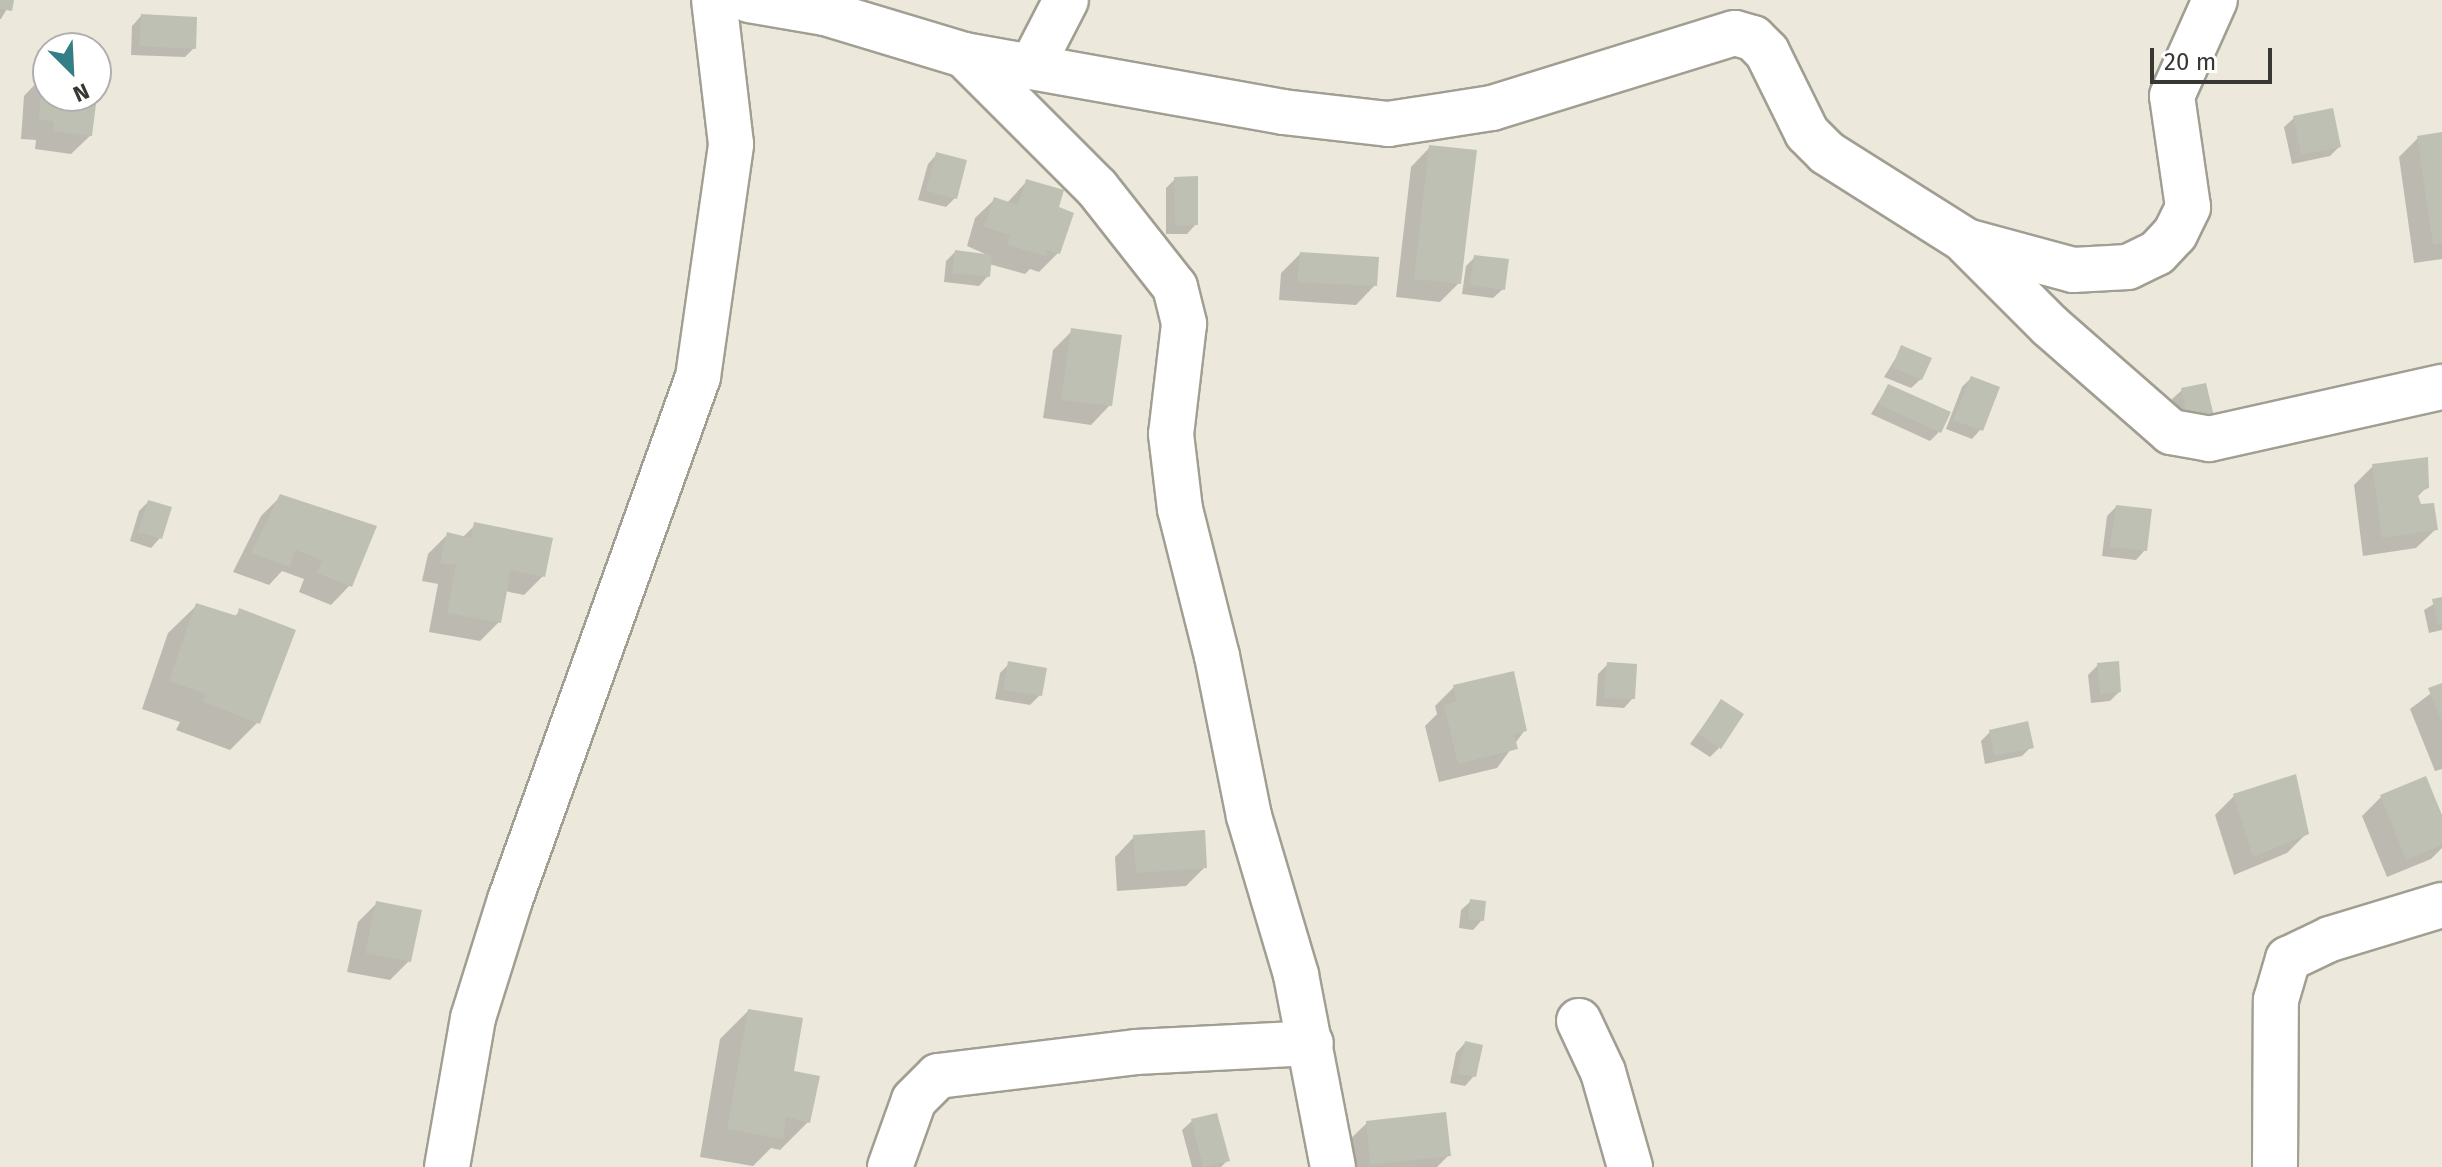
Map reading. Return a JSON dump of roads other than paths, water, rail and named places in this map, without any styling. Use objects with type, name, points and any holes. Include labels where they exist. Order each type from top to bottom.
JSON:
[{"type":"street","points":[[447,1167],[473,1018],[510,900],[698,377],[731,144],[714,0]]},
{"type":"street","points":[[749,0],[825,13],[964,55],[1283,112],[1388,124],[1492,108],[1735,33],[1753,38],[1767,52],[1807,133],[1827,153],[1966,241],[2050,326],[2171,432],[2209,439],[2442,387]]},
{"type":"street","points":[[1032,66],[1066,0]]},
{"type":"street","points":[[1966,241],[2073,270],[2128,267],[2157,253],[2175,234],[2188,207],[2172,96],[2215,0]]},
{"type":"street","points":[[964,55],[1097,188],[1175,287],[1184,324],[1171,434],[1180,509],[1217,656],[1249,816],[1278,903],[1311,1043],[1333,1167]]},
{"type":"street","points":[[2275,1167],[2276,1000],[2288,959],[2330,939],[2442,905]]},
{"type":"street","points":[[1579,1021],[1603,1072],[1630,1167]]},
{"type":"street","points":[[890,1167],[914,1100],[938,1076],[1107,1055],[1311,1043]]}]
